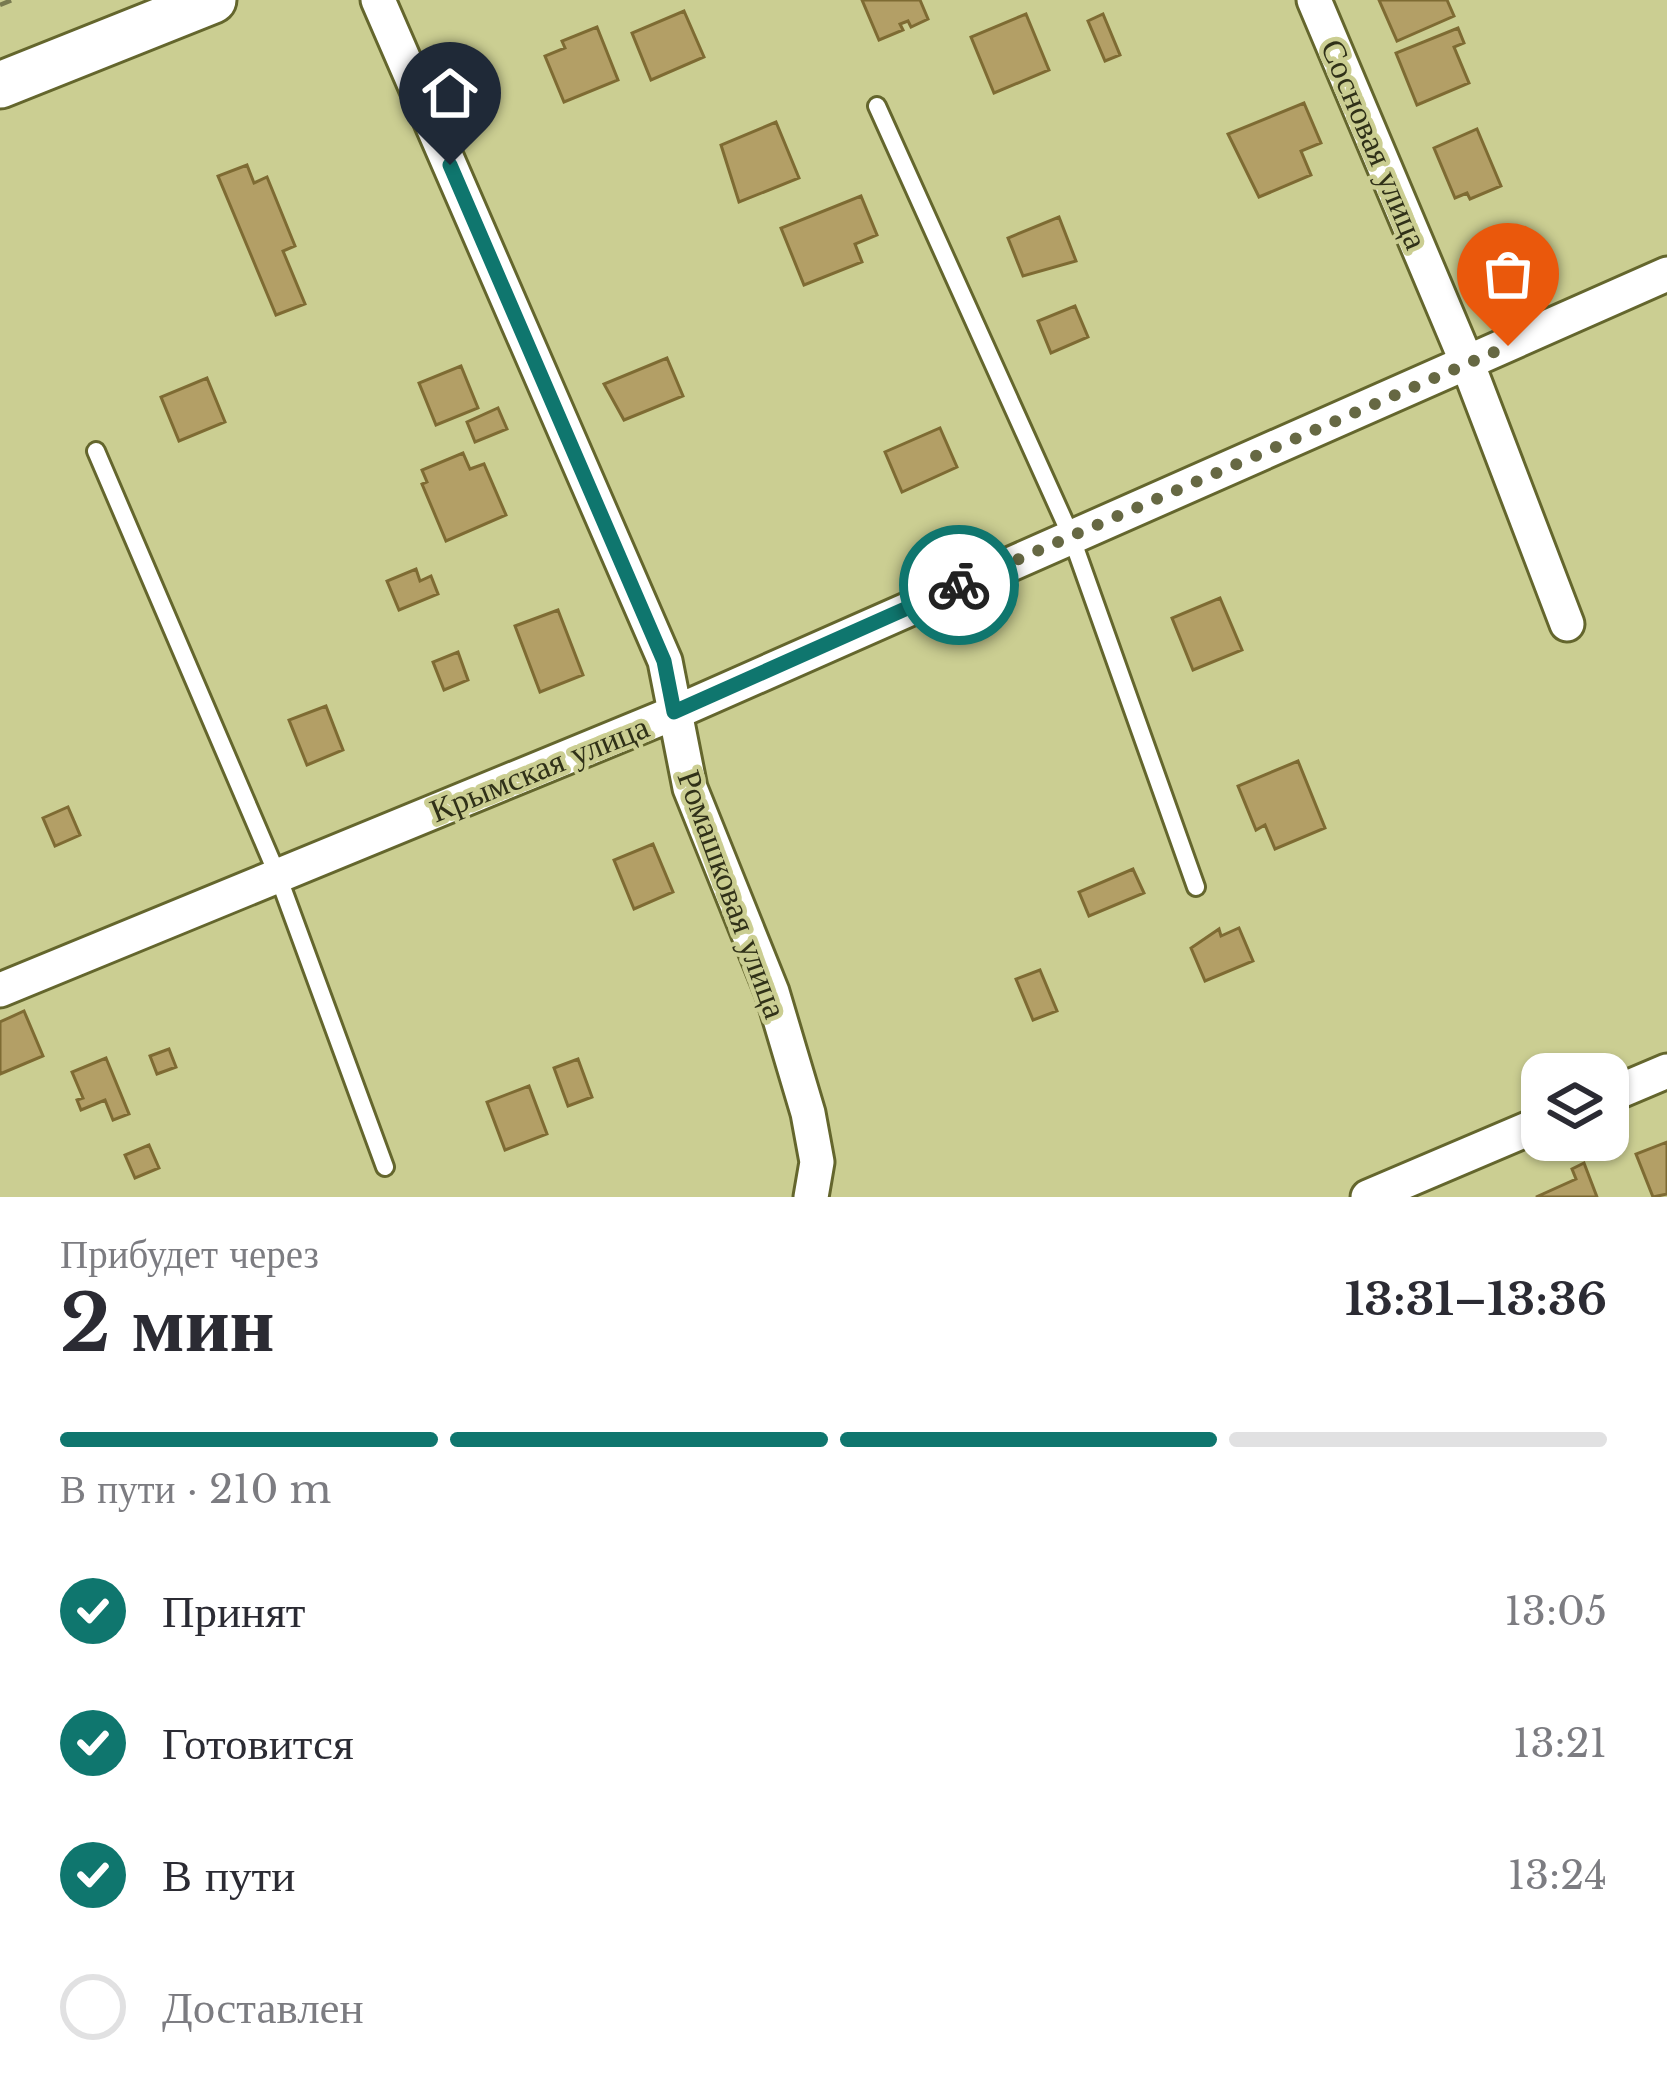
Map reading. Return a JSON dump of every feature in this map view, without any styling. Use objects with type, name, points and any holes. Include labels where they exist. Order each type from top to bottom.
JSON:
[{"type":"street","points":[[0,85],[213,0]]},
{"type":"street","name":"Ромашковая улица","points":[[378,0],[664,661],[690,788],[772,992],[808,1113],[817,1162],[812,1197]]},
{"type":"street","name":"Сосновая улица","points":[[1314,0],[1468,364],[1567,624]]},
{"type":"street","name":"Крымская улица","points":[[0,990],[674,712],[1667,274]]},
{"type":"street","points":[[1629,1087],[1667,1071]]},
{"type":"street","points":[[1367,1197],[1521,1133]]},
{"type":"lane","points":[[877,106],[1071,536],[1196,886]]},
{"type":"lane","points":[[96,451],[278,876],[385,1167]]},
{"type":"path","points":[[0,5],[13,0]]},
{"type":"building","points":[[862,0],[920,0],[928,19],[911,27],[908,21],[900,24],[903,30],[879,40]]},
{"type":"building","points":[[1379,0],[1447,0],[1454,16],[1397,41]]},
{"type":"building","points":[[684,11],[704,57],[651,80],[632,33]]},
{"type":"building","points":[[1026,14],[1049,70],[994,93],[971,37]]},
{"type":"building","points":[[1103,14],[1120,55],[1105,61],[1088,21]]},
{"type":"building","points":[[597,27],[618,80],[564,102],[545,56],[565,48],[562,41]]},
{"type":"building","points":[[1458,28],[1464,43],[1454,47],[1469,83],[1417,105],[1396,53]]},
{"type":"building","points":[[1304,103],[1321,143],[1301,151],[1311,175],[1259,197],[1228,134]]},
{"type":"building","points":[[776,122],[799,178],[739,202],[721,145]]},
{"type":"building","points":[[1477,129],[1501,186],[1470,199],[1467,193],[1455,198],[1434,148]]},
{"type":"building","points":[[247,165],[254,183],[267,177],[295,246],[283,251],[305,304],[276,315],[218,176]]},
{"type":"building","points":[[861,196],[877,235],[855,244],[862,262],[804,285],[781,228]]},
{"type":"building","points":[[1059,217],[1076,261],[1023,276],[1008,238]]},
{"type":"building","points":[[1075,306],[1088,337],[1051,353],[1038,321]]},
{"type":"building","points":[[667,358],[683,396],[624,420],[604,384]]},
{"type":"building","points":[[461,366],[478,408],[436,425],[419,383]]},
{"type":"building","points":[[207,378],[225,422],[179,441],[161,397]]},
{"type":"building","points":[[498,408],[507,429],[475,442],[467,422]]},
{"type":"building","points":[[940,428],[957,467],[902,492],[885,452]]},
{"type":"building","points":[[463,453],[470,469],[484,464],[506,515],[446,541],[422,484],[427,482],[422,470]]},
{"type":"building","points":[[416,569],[420,581],[431,576],[438,594],[399,610],[387,581]]},
{"type":"building","points":[[1220,598],[1242,650],[1193,670],[1172,618]]},
{"type":"building","points":[[558,610],[583,675],[540,692],[515,626]]},
{"type":"building","points":[[458,652],[468,680],[444,690],[433,662]]},
{"type":"building","points":[[326,706],[343,750],[307,765],[289,720]]},
{"type":"building","points":[[1298,761],[1325,828],[1275,849],[1265,825],[1256,830],[1238,786]]},
{"type":"building","points":[[68,807],[80,835],[55,846],[43,818]]},
{"type":"building","points":[[653,844],[673,892],[634,909],[614,860]]},
{"type":"building","points":[[1133,869],[1144,893],[1089,916],[1079,892]]},
{"type":"building","points":[[1239,928],[1253,961],[1205,981],[1191,948],[1219,929],[1221,936]]},
{"type":"building","points":[[1040,970],[1057,1011],[1033,1020],[1016,979]]},
{"type":"building","points":[[24,1011],[43,1056],[0,1074],[0,1022]]},
{"type":"building","points":[[169,1049],[176,1067],[157,1074],[150,1056]]},
{"type":"building","points":[[106,1058],[129,1114],[113,1120],[105,1100],[81,1110],[77,1100],[83,1098],[72,1072]]},
{"type":"building","points":[[578,1059],[592,1097],[568,1106],[554,1068]]},
{"type":"building","points":[[529,1086],[547,1134],[505,1150],[487,1102]]},
{"type":"building","points":[[1667,1142],[1667,1194],[1653,1197],[1636,1154]]},
{"type":"building","points":[[149,1145],[159,1168],[135,1178],[125,1155]]},
{"type":"building","points":[[1584,1163],[1597,1197],[1536,1197],[1576,1179],[1572,1169]]},
{"type":"way so far","points":[[959,585],[1508,346]]},
{"type":"route","points":[[450,165],[664,661],[674,712],[959,585]]}]
